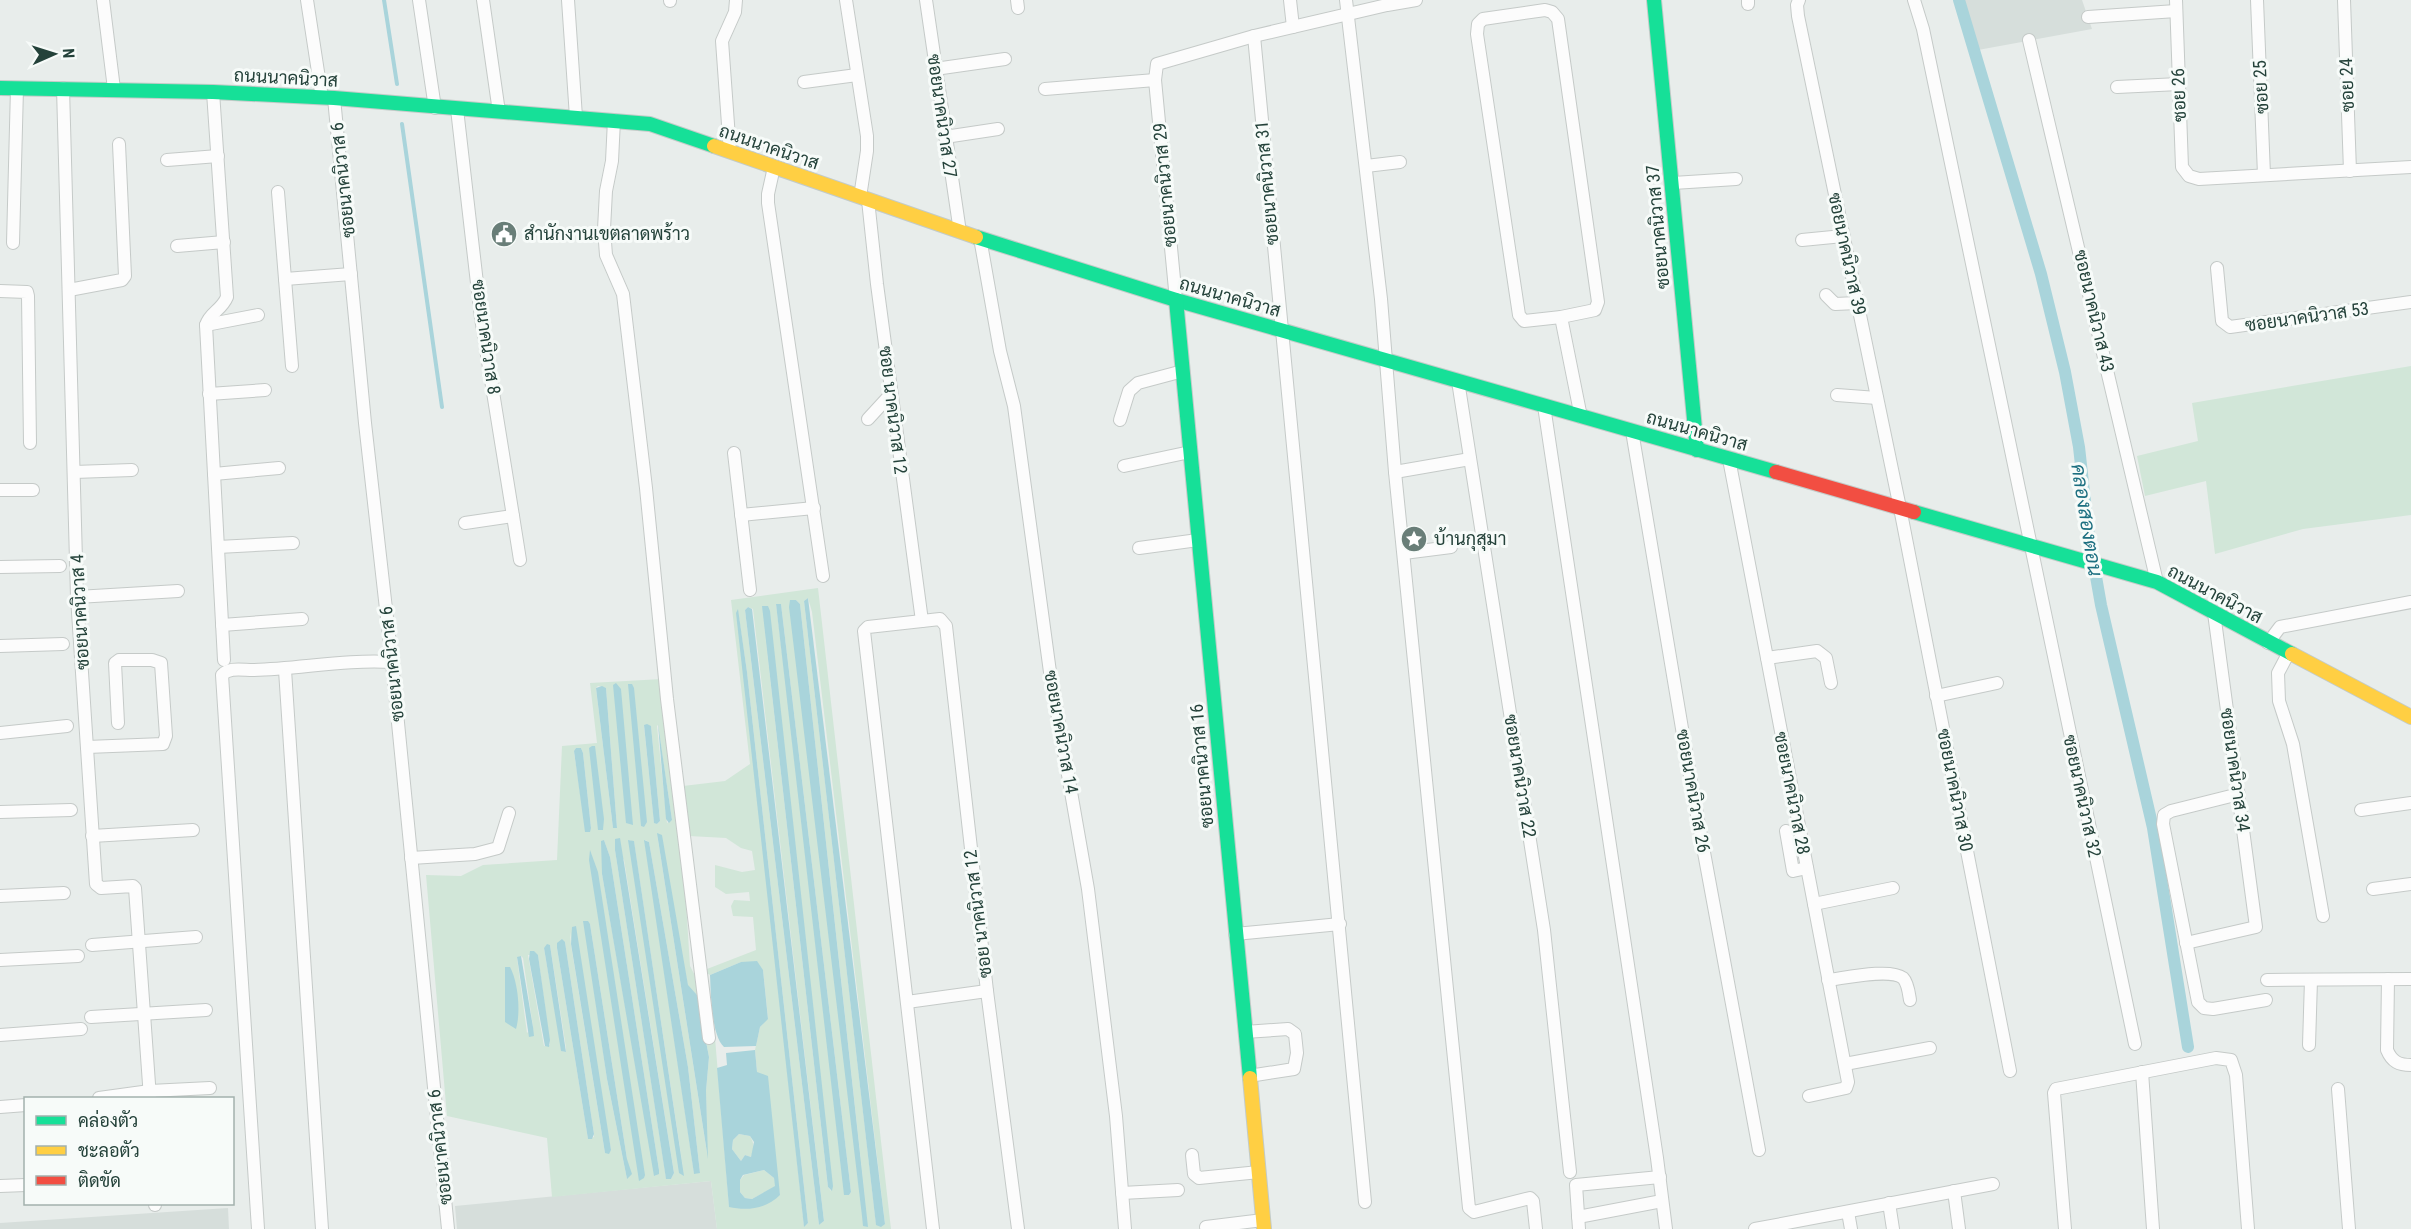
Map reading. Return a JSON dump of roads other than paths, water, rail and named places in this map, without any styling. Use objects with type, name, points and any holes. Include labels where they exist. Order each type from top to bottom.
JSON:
[{"type":"main road","name":"ซอยนาคนิวาส 37","points":[[1654,0],[1697,450]]},
{"type":"main road","name":"ถนนนาคนิวาส","points":[[0,88],[114,88],[328,98],[650,124],[960,232],[1176,300],[2157,582],[2288,654],[2411,717]]},
{"type":"main road","name":"ซอยนาคนิวาส 16","points":[[1176,300],[1264,1225]]},
{"type":"street","points":[[103,0],[114,88]]},
{"type":"street","name":"ซอยนาคนิวาส 6","points":[[308,0],[328,98],[351,274],[448,1229]]},
{"type":"street","points":[[419,0],[435,108]]},
{"type":"street","points":[[483,0],[499,112]]},
{"type":"street","points":[[568,0],[576,117]]},
{"type":"street","points":[[730,152],[722,41],[735,12],[736,0]]},
{"type":"street","name":"ซอย นาคนิวาส 12","points":[[846,0],[867,151],[864,199],[922,621]]},
{"type":"street","name":"ซอยนาคนิวาส 27","points":[[926,0],[960,232]]},
{"type":"street","points":[[1290,0],[1293,27]]},
{"type":"street","points":[[1346,0],[1366,166],[1469,1208],[1474,1212],[1530,1198],[1533,1201],[1536,1229]]},
{"type":"street","points":[[1045,89],[1155,75],[1160,61],[1348,13],[1416,0]]},
{"type":"street","name":"ซอยนาคนิวาส 39","points":[[1799,0],[1798,16],[1900,508]]},
{"type":"street","name":"ซอยนาคนิวาส 32","points":[[1914,0],[1923,29],[2135,1044]]},
{"type":"street","name":"ซอย 25","points":[[2257,0],[2264,175]]},
{"type":"street","name":"ซอย 24","points":[[2344,0],[2350,171]]},
{"type":"street","points":[[2088,17],[2176,5]]},
{"type":"street","name":"ซอย 26","points":[[2176,5],[2182,167],[2189,176],[2199,179],[2264,175]]},
{"type":"street","points":[[1545,10],[1552,12],[1558,19],[1599,302],[1594,310],[1561,317],[1524,321],[1519,315],[1477,34],[1479,24],[1483,19],[1545,10]]},
{"type":"street","name":"ซอยนาคนิวาส 31","points":[[1254,36],[1365,1202]]},
{"type":"street","name":"ซอยนาคนิวาส 43","points":[[2029,40],[2157,582]]},
{"type":"street","points":[[935,69],[1005,59]]},
{"type":"street","points":[[804,82],[858,75]]},
{"type":"street","name":"ซอยนาคนิวาส 29","points":[[1155,75],[1176,300]]},
{"type":"street","points":[[2117,87],[2179,84]]},
{"type":"street","name":"ซอยนาคนิวาส 4","points":[[63,87],[77,597],[96,884],[101,888],[135,886],[150,1095]]},
{"type":"street","points":[[13,243],[17,88]]},
{"type":"street","points":[[213,92],[227,297],[223,307],[209,317],[206,325],[224,660]]},
{"type":"street","name":"ซอยนาคนิวาส 8","points":[[457,109],[481,318],[520,560]]},
{"type":"street","points":[[614,120],[612,161],[606,191],[604,229],[606,255],[623,294],[646,488],[667,699],[709,1038]]},
{"type":"street","points":[[945,137],[998,129]]},
{"type":"street","points":[[69,290],[122,280],[125,276],[119,144]]},
{"type":"street","points":[[166,160],[218,156]]},
{"type":"street","points":[[1366,166],[1400,162]]},
{"type":"street","points":[[774,167],[768,203],[823,576]]},
{"type":"street","points":[[2264,175],[2411,167]]},
{"type":"street","points":[[1672,183],[1736,179]]},
{"type":"street","points":[[278,192],[292,366]]},
{"type":"street","points":[[1802,240],[1843,236]]},
{"type":"street","name":"ซอยนาคนิวาส 14","points":[[980,238],[1000,351],[1014,405],[1050,672],[1088,889],[1116,1116],[1125,1229]]},
{"type":"street","points":[[177,246],[224,242]]},
{"type":"street","name":"ซอยนาคนิวาส 53","points":[[2217,268],[2222,321],[2230,327],[2411,302]]},
{"type":"street","points":[[285,279],[351,274]]},
{"type":"street","points":[[0,291],[23,291],[27,292],[28,296],[30,443]]},
{"type":"street","points":[[1826,295],[1835,304],[1857,303]]},
{"type":"street","points":[[206,325],[258,315]]},
{"type":"street","points":[[1561,317],[1581,417]]},
{"type":"street","points":[[1120,420],[1128,391],[1138,383],[1183,371]]},
{"type":"street","name":"ซอยนาคนิวาส 22","points":[[1458,381],[1544,930],[1570,1172]]},
{"type":"street","points":[[209,394],[265,390]]},
{"type":"street","points":[[868,418],[891,394]]},
{"type":"street","points":[[1837,395],[1877,398]]},
{"type":"street","points":[[1544,406],[1666,1229]]},
{"type":"street","name":"ซอยนาคนิวาส 26","points":[[1632,431],[1691,782],[1759,1150]]},
{"type":"street","points":[[1124,466],[1190,452]]},
{"type":"street","points":[[734,453],[750,590]]},
{"type":"street","points":[[1395,472],[1470,459]]},
{"type":"street","name":"ซอยนาคนิวาส 28","points":[[1729,459],[1848,1082],[1846,1088],[1809,1096]]},
{"type":"street","points":[[214,474],[279,468]]},
{"type":"street","points":[[74,472],[132,471]]},
{"type":"street","points":[[0,490],[33,490]]},
{"type":"street","points":[[741,515],[814,508]]},
{"type":"street","name":"ซอยนาคนิวาส 30","points":[[1900,508],[2010,1071]]},
{"type":"street","points":[[465,523],[513,516]]},
{"type":"street","points":[[1139,548],[1198,540]]},
{"type":"street","points":[[218,547],[293,543]]},
{"type":"street","points":[[1404,553],[1451,547]]},
{"type":"street","points":[[0,567],[60,566]]},
{"type":"street","points":[[77,597],[178,591]]},
{"type":"street","points":[[2268,643],[2280,627],[2411,602]]},
{"type":"street","name":"ซอยนาคนิวาส 34","points":[[2186,943],[2256,927],[2214,613]]},
{"type":"street","points":[[222,625],[302,619]]},
{"type":"street","name":"ซอย นาคนิวาส 12","points":[[907,1002],[864,631],[868,627],[940,619],[946,626],[987,991],[1018,1229]]},
{"type":"street","points":[[0,646],[63,644]]},
{"type":"street","points":[[1767,658],[1817,651],[1826,658],[1831,683]]},
{"type":"street","points":[[2288,654],[2278,673],[2278,701],[2293,744],[2323,916]]},
{"type":"street","points":[[87,747],[163,744],[166,736],[161,663],[152,660],[119,660],[115,663],[118,723]]},
{"type":"street","points":[[258,1229],[221,681],[224,672],[230,670],[285,670],[376,661],[392,662]]},
{"type":"street","points":[[285,670],[322,1229]]},
{"type":"street","points":[[1936,696],[1997,683]]},
{"type":"street","points":[[0,733],[67,726]]},
{"type":"street","points":[[2239,794],[2171,811],[2164,815],[2163,824],[2198,1002],[2204,1008],[2213,1009],[2265,1000]]},
{"type":"street","points":[[2361,810],[2411,803]]},
{"type":"street","points":[[0,812],[71,810]]},
{"type":"street","points":[[411,858],[475,854],[498,848],[509,813]]},
{"type":"street","points":[[92,836],[193,830]]},
{"type":"street","points":[[1786,831],[1793,871],[1807,868]]},
{"type":"street","points":[[2373,889],[2411,884]]},
{"type":"street","points":[[1814,904],[1893,888]]},
{"type":"street","points":[[0,896],[64,893]]},
{"type":"street","points":[[1235,934],[1340,924]]},
{"type":"street","points":[[92,945],[196,937]]},
{"type":"street","points":[[0,960],[78,956]]},
{"type":"street","points":[[1828,980],[1882,974],[1902,977],[1910,1000]]},
{"type":"street","points":[[2388,979],[2387,1050],[2391,1059],[2396,1063],[2411,1065]]},
{"type":"street","points":[[2267,980],[2411,979]]},
{"type":"street","points":[[2309,1045],[2311,980]]},
{"type":"street","points":[[933,1229],[907,1002],[987,991]]},
{"type":"street","points":[[91,1017],[206,1010]]},
{"type":"street","points":[[0,1035],[81,1029]]},
{"type":"street","points":[[1245,1032],[1288,1029],[1295,1034],[1297,1053],[1294,1069],[1250,1076]]},
{"type":"street","points":[[1845,1064],[1930,1048]]},
{"type":"street","points":[[2065,1229],[2055,1090],[2060,1087],[2216,1058],[2231,1060],[2236,1074],[2248,1229]]},
{"type":"street","points":[[2142,1072],[2153,1229]]},
{"type":"street","points":[[116,1097],[210,1088]]},
{"type":"street","points":[[2338,1089],[2349,1229]]},
{"type":"street","points":[[0,1107],[24,1105]]},
{"type":"street","points":[[1192,1155],[1194,1174],[1199,1178],[1259,1172]]},
{"type":"street","points":[[1660,1177],[1576,1185],[1578,1223],[1662,1201]]},
{"type":"street","points":[[1755,1229],[1791,1226],[1889,1203],[1993,1184]]},
{"type":"street","points":[[0,1186],[24,1185]]},
{"type":"street","points":[[1122,1192],[1178,1190]]},
{"type":"street","points":[[1954,1191],[1959,1229]]},
{"type":"street","points":[[1889,1203],[1893,1229]]},
{"type":"street","points":[[1848,1212],[1851,1229]]},
{"type":"street","points":[[1206,1227],[1264,1225]]},
{"type":"water","points":[[808,598],[885,1224],[881,1227],[876,1225],[804,601]]},
{"type":"water","points":[[790,600],[796,600],[800,604],[868,1227],[863,1226],[789,607]]},
{"type":"water","points":[[776,604],[781,604],[851,1192],[849,1195],[844,1195]]},
{"type":"water","points":[[762,606],[768,606],[770,611],[832,1191],[828,1187]]},
{"type":"water","points":[[748,607],[752,609],[824,1221],[819,1225],[745,610]]},
{"type":"water","points":[[738,609],[747,672],[808,1223],[804,1227],[736,613]]},
{"type":"water","points":[[616,683],[621,689],[633,825],[626,823],[613,685]]},
{"type":"water","points":[[628,684],[632,684],[634,688],[647,822],[644,827],[641,826]]},
{"type":"water","points":[[602,686],[606,688],[617,828],[613,828],[596,688]]},
{"type":"water","points":[[658,724],[672,820],[669,823],[666,819]]},
{"type":"water","points":[[644,725],[651,726],[660,821],[657,824],[654,823]]},
{"type":"water","points":[[595,746],[604,819],[603,830],[598,830],[589,748]]},
{"type":"water","points":[[576,748],[581,748],[583,753],[590,832],[585,832],[574,751]]},
{"type":"water","points":[[657,833],[662,835],[688,985],[697,995],[709,1057],[706,1091],[708,1159]]},
{"type":"water","points":[[620,838],[674,1173],[671,1179],[666,1179],[615,850],[615,839]]},
{"type":"water","points":[[604,840],[610,857],[659,1170],[659,1174],[654,1176],[602,874],[601,841]]},
{"type":"water","points":[[628,840],[634,841],[684,1176],[679,1173]]},
{"type":"water","points":[[644,840],[649,842],[688,1067],[700,1173],[694,1174]]},
{"type":"water","points":[[590,850],[598,872],[645,1175],[639,1181],[589,860]]},
{"type":"water","points":[[583,921],[588,921],[590,924],[627,1159],[632,1174],[627,1179],[607,1079]]},
{"type":"water","points":[[576,926],[611,1150],[609,1154],[605,1153],[571,944],[572,927]]},
{"type":"water","points":[[562,939],[565,942],[594,1134],[592,1139],[588,1139],[557,948],[557,943]]},
{"type":"water","points":[[547,944],[550,945],[566,1052],[561,1051],[544,948]]},
{"type":"water","points":[[530,951],[538,955],[550,1040],[549,1047],[545,1046],[529,959]]},
{"type":"water","points":[[521,956],[534,1036],[529,1037],[517,957]]},
{"type":"water","points":[[757,961],[763,970],[768,1019],[760,1027],[756,1046],[724,1047],[714,1024],[710,975],[741,962]]},
{"type":"water","points":[[505,967],[510,967],[517,989],[516,1029],[505,1022]]},
{"type":"water","points":[[755,1050],[757,1072],[768,1076],[780,1195],[775,1200],[756,1208],[729,1207],[717,1068],[727,1065],[726,1053]],"holes":[[[739,1134],[750,1136],[754,1142],[751,1157],[745,1155],[741,1161],[732,1149],[733,1140]],[[764,1170],[774,1178],[775,1186],[752,1199],[745,1198],[740,1192],[740,1180],[743,1175]]]},
{"type":"waterway","points":[[384,0],[397,84]]},
{"type":"waterway","name":"คลองสองตอน","points":[[1959,0],[2041,274],[2065,372],[2079,447],[2089,537],[2101,605],[2153,828],[2188,1047]]},
{"type":"waterway","points":[[402,124],[442,407]]},
{"type":"place","name":"สำนักงานเขตลาดพร้าว","points":[[504,234]]},
{"type":"place","name":"บ้านกุสุมา","points":[[1414,539]]}]
